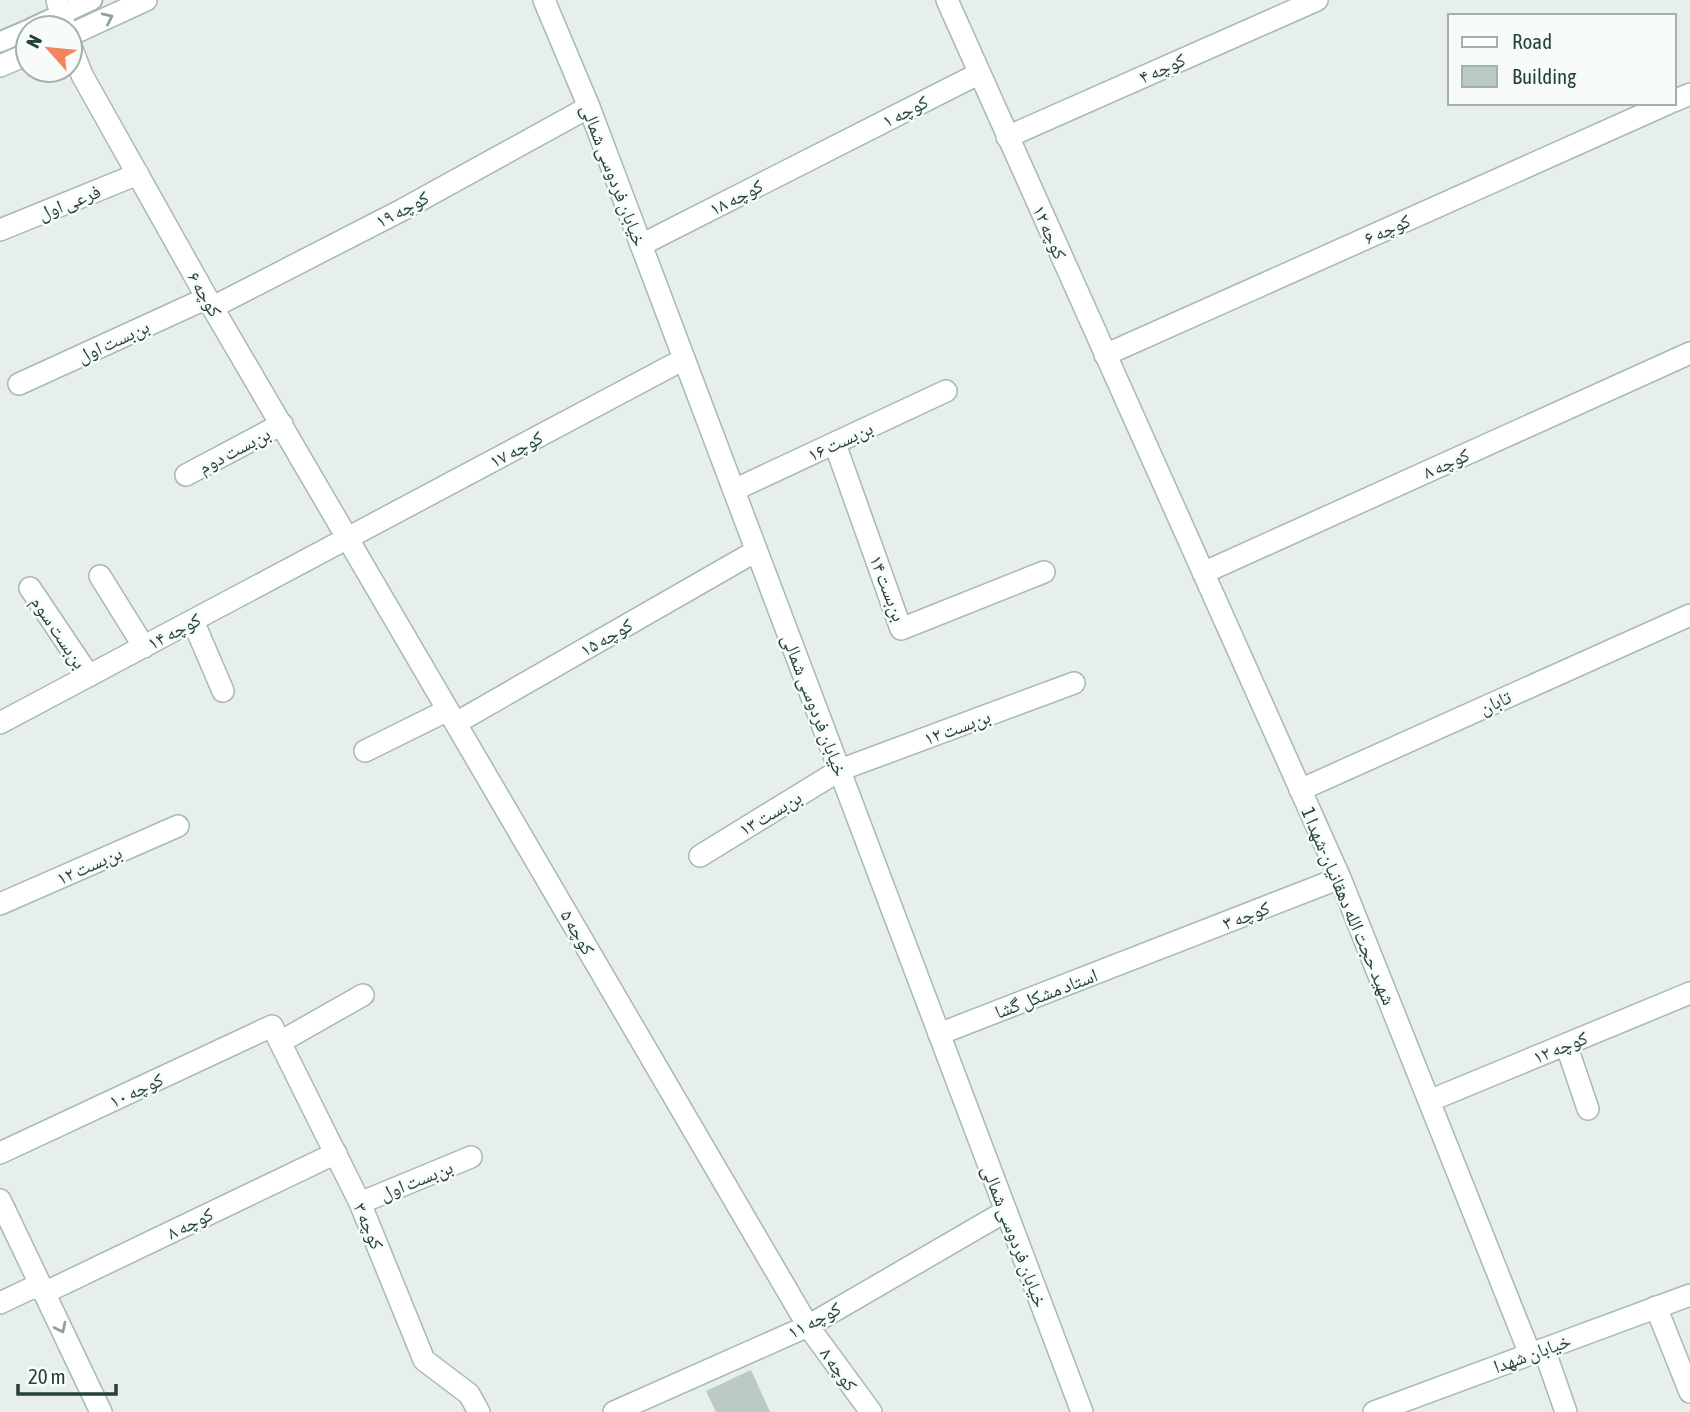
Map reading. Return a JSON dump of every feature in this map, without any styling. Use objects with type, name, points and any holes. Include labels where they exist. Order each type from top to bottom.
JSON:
[{"type":"street","points":[[84,29],[146,0]]},
{"type":"street","name":"خیابان فردوسی شمالی","points":[[544,0],[589,107],[1082,1412]]},
{"type":"street","name":"کوچه ۱۲","points":[[947,0],[1154,463]]},
{"type":"street","name":"کوچه ۴","points":[[1007,137],[1317,0]]},
{"type":"street","name":"کوچه ۱","points":[[832,149],[978,74]]},
{"type":"street","name":"کوچه ۶","points":[[84,79],[348,539]]},
{"type":"street","name":"کوچه ۶","points":[[1105,355],[1665,105]]},
{"type":"street","name":"کوچه ۱۹","points":[[210,302],[402,210],[589,107]]},
{"type":"street","name":"کوچه ۱۸","points":[[641,245],[832,149]]},
{"type":"street","name":"فرعی اول","points":[[0,230],[138,174]]},
{"type":"street","name":"بن‌بست اول","points":[[19,384],[210,302]]},
{"type":"street","name":"کوچه ۸","points":[[1203,573],[1690,353]]},
{"type":"street","name":"کوچه ۱۷","points":[[348,539],[684,359]]},
{"type":"street","name":"بن‌بست ۱۶","points":[[734,490],[946,391]]},
{"type":"street","name":"بن‌بست دوم","points":[[186,475],[282,424]]},
{"type":"street","name":"بن‌بست ۱۴","points":[[835,444],[901,629],[1044,572]]},
{"type":"street","name":"شهید حجت الله دهقانیان-شهدا 1","points":[[1154,463],[1340,878],[1429,1101],[1537,1352]]},
{"type":"street","name":"کوچه ۱۴","points":[[0,723],[348,539]]},
{"type":"street","name":"کوچه ۵","points":[[348,539],[808,1326]]},
{"type":"street","name":"کوچه ۱۵","points":[[452,717],[757,551]]},
{"type":"street","points":[[100,576],[144,647]]},
{"type":"street","name":"بن‌بست سوم","points":[[30,588],[89,676]]},
{"type":"street","name":"تابان","points":[[1300,790],[1690,615]]},
{"type":"street","points":[[193,621],[223,691]]},
{"type":"street","name":"بن‌بست ۱۲","points":[[840,770],[1073,683]]},
{"type":"street","points":[[365,751],[452,717]]},
{"type":"street","name":"بن‌بست ۱۳","points":[[700,856],[840,770]]},
{"type":"street","name":"بن‌بست ۱۲","points":[[0,904],[178,826]]},
{"type":"street","name":"کوچه ۳","points":[[1152,951],[1340,878]]},
{"type":"street","name":"استاد مشکل گشا","points":[[939,1034],[1152,951]]},
{"type":"street","name":"کوچه ۱۲","points":[[1429,1101],[1690,993]]},
{"type":"street","points":[[276,1034],[363,995]]},
{"type":"street","name":"کوچه ۳","points":[[276,1034],[360,1203],[424,1360],[469,1394],[479,1412]]},
{"type":"street","name":"کوچه ۱۰","points":[[0,1153],[276,1034]]},
{"type":"street","points":[[1566,1044],[1588,1109]]},
{"type":"street","name":"کوچه ۸","points":[[42,1289],[336,1153]]},
{"type":"street","name":"بن‌بست اول","points":[[360,1203],[471,1157]]},
{"type":"street","points":[[0,1200],[101,1412]]},
{"type":"street","name":"کوچه ۱۱","points":[[614,1412],[808,1326],[1006,1211]]},
{"type":"street","points":[[0,1303],[42,1289]]},
{"type":"street","name":"خیابان شهدا","points":[[1382,1411],[1690,1295]]},
{"type":"street","points":[[1656,1307],[1690,1392]]},
{"type":"street","name":"کوچه ۸","points":[[808,1326],[871,1412]]},
{"type":"street","points":[[1537,1352],[1566,1412]]},
{"type":"lane","points":[[62,14],[92,0]]},
{"type":"building","points":[[751,1370],[770,1412],[716,1412],[706,1391]]}]
